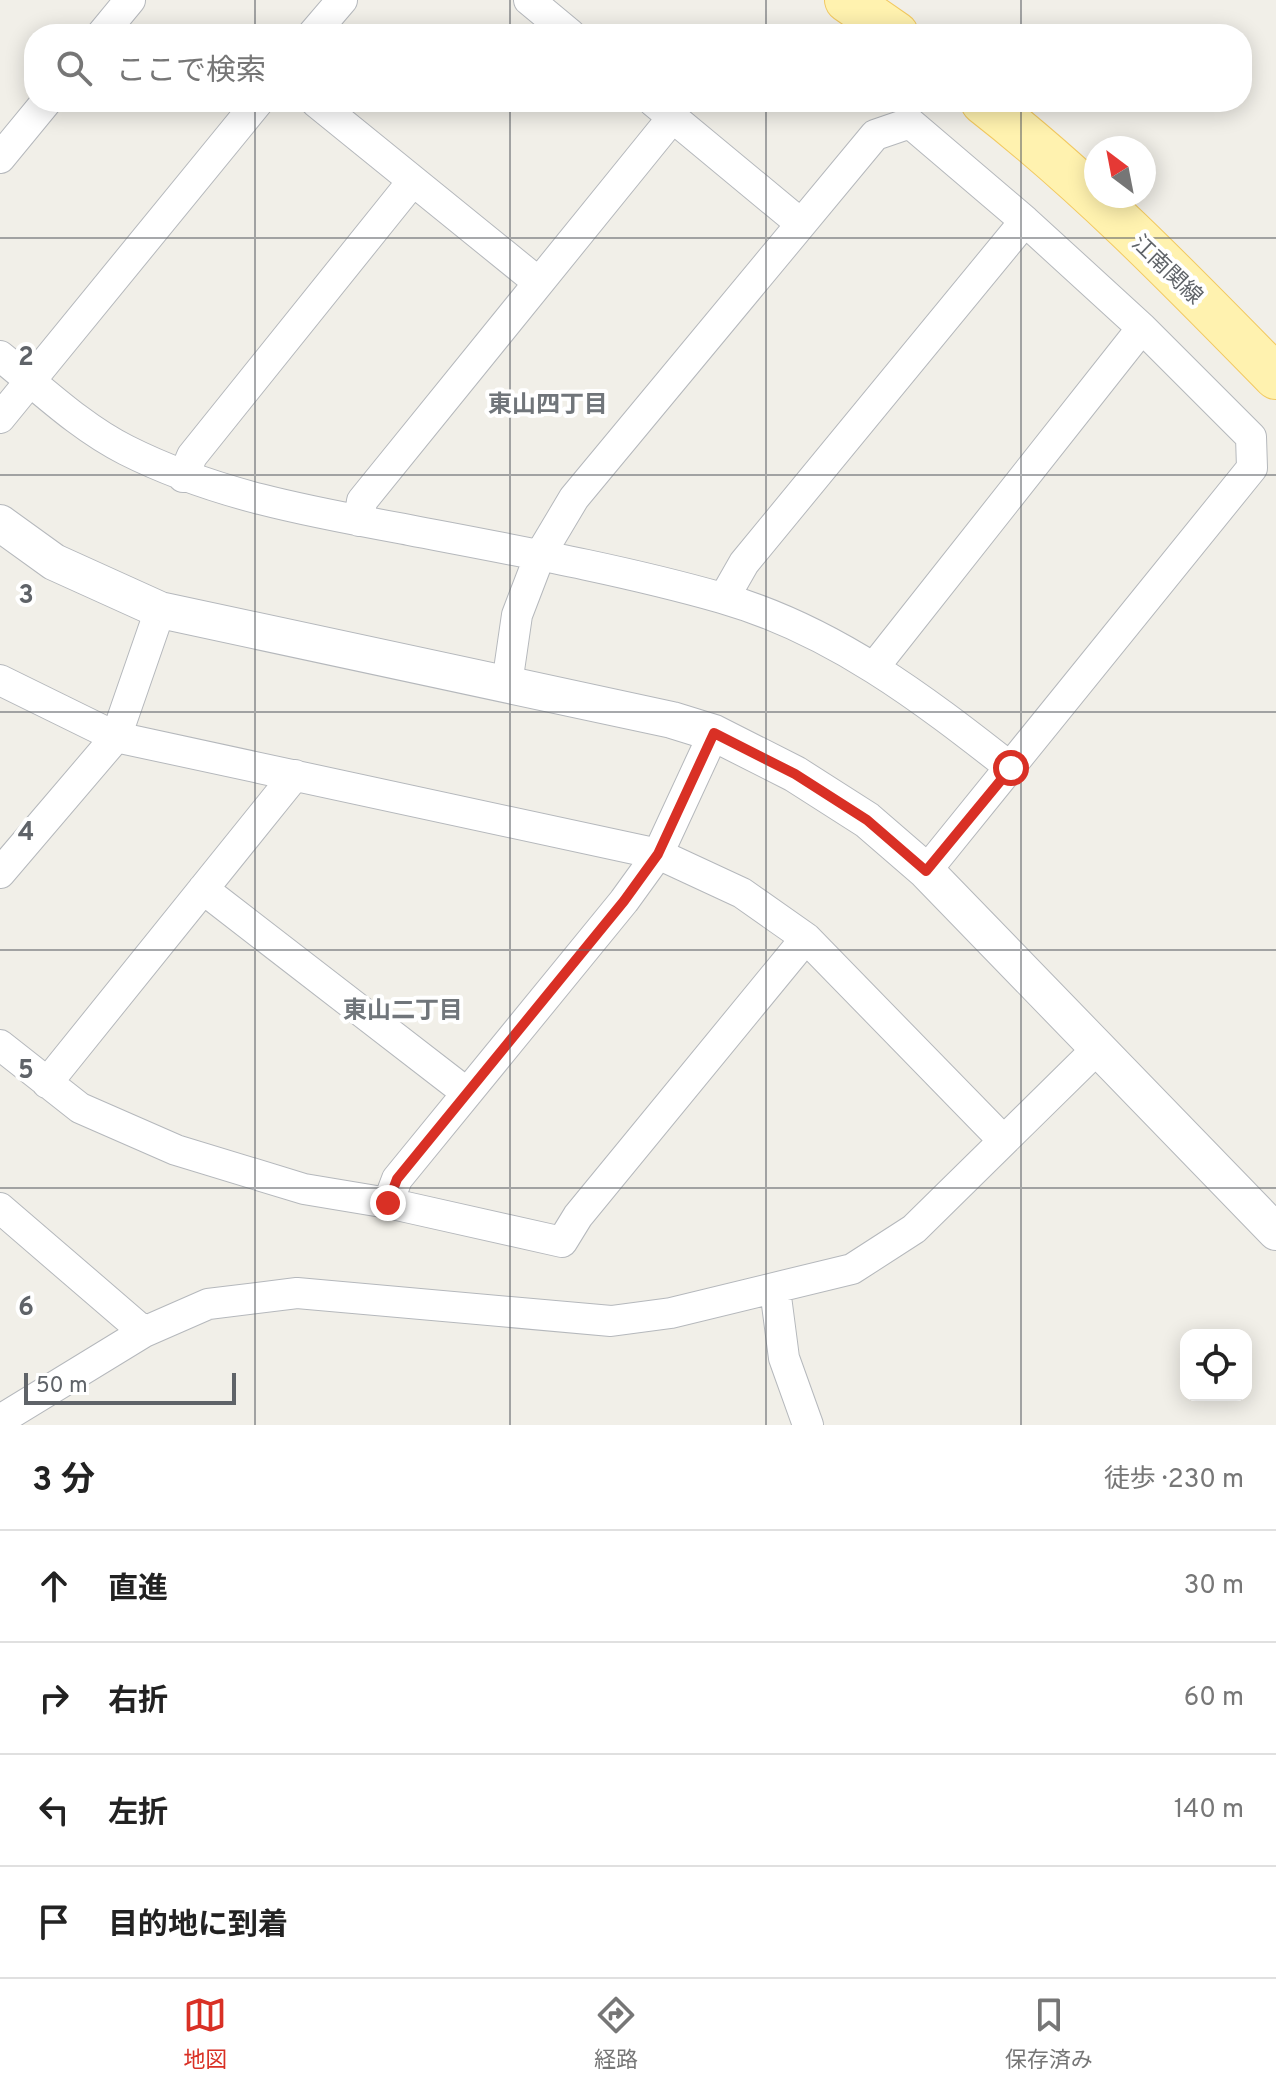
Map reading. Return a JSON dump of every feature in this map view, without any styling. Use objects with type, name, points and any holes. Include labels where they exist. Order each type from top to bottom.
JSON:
[{"type":"main road","points":[[847,0],[882,24]]},
{"type":"main road","name":"江南関線","points":[[996,112],[1035,142],[1092,195],[1276,377]]},
{"type":"street","points":[[110,24],[130,0]]},
{"type":"street","points":[[322,24],[342,0]]},
{"type":"street","points":[[529,0],[558,24]]},
{"type":"street","points":[[0,158],[38,112]]},
{"type":"street","points":[[0,418],[250,112]]},
{"type":"street","points":[[328,112],[538,282]]},
{"type":"street","points":[[359,521],[362,501],[538,282],[663,112]]},
{"type":"street","points":[[666,112],[800,223]]},
{"type":"street","points":[[507,684],[517,615],[540,555],[574,498],[875,135],[910,123],[1025,221],[1142,328],[1251,437],[1252,468],[926,871]]},
{"type":"street","points":[[183,477],[192,456],[412,182]]},
{"type":"street","points":[[724,598],[744,563],[1025,221]]},
{"type":"street","points":[[875,666],[1142,328]]},
{"type":"street","points":[[0,356],[79,420],[122,449],[183,477],[269,503],[540,555],[724,598],[797,627],[875,666],[938,710],[1011,768]]},
{"type":"street","points":[[0,523],[54,562],[160,610],[672,720],[714,733],[795,774],[867,820],[926,871],[1276,1232]]},
{"type":"street","points":[[0,873],[116,737],[160,610]]},
{"type":"street","points":[[0,680],[116,737],[658,854],[742,893],[806,938],[1003,1140]]},
{"type":"street","points":[[388,1203],[397,1179],[624,901],[658,854],[714,733]]},
{"type":"street","points":[[47,1083],[295,775]]},
{"type":"street","points":[[203,889],[467,1093]]},
{"type":"street","points":[[0,1045],[80,1108],[176,1150],[304,1189],[388,1203],[562,1242],[578,1216],[806,938]]},
{"type":"street","points":[[0,1420],[144,1332],[208,1304],[297,1293],[611,1321],[671,1313],[852,1269],[914,1229],[1097,1049]]},
{"type":"street","points":[[0,1208],[144,1332]]},
{"type":"street","points":[[775,1289],[784,1358],[808,1425]]},
{"type":"district","name":"東山四丁目","points":[[548,404]]},
{"type":"district","name":"東山二丁目","points":[[403,1010]]},
{"type":"route","points":[[388,1203],[397,1179],[624,901],[658,854],[714,733],[795,774],[867,820],[926,871],[1011,768]]}]
